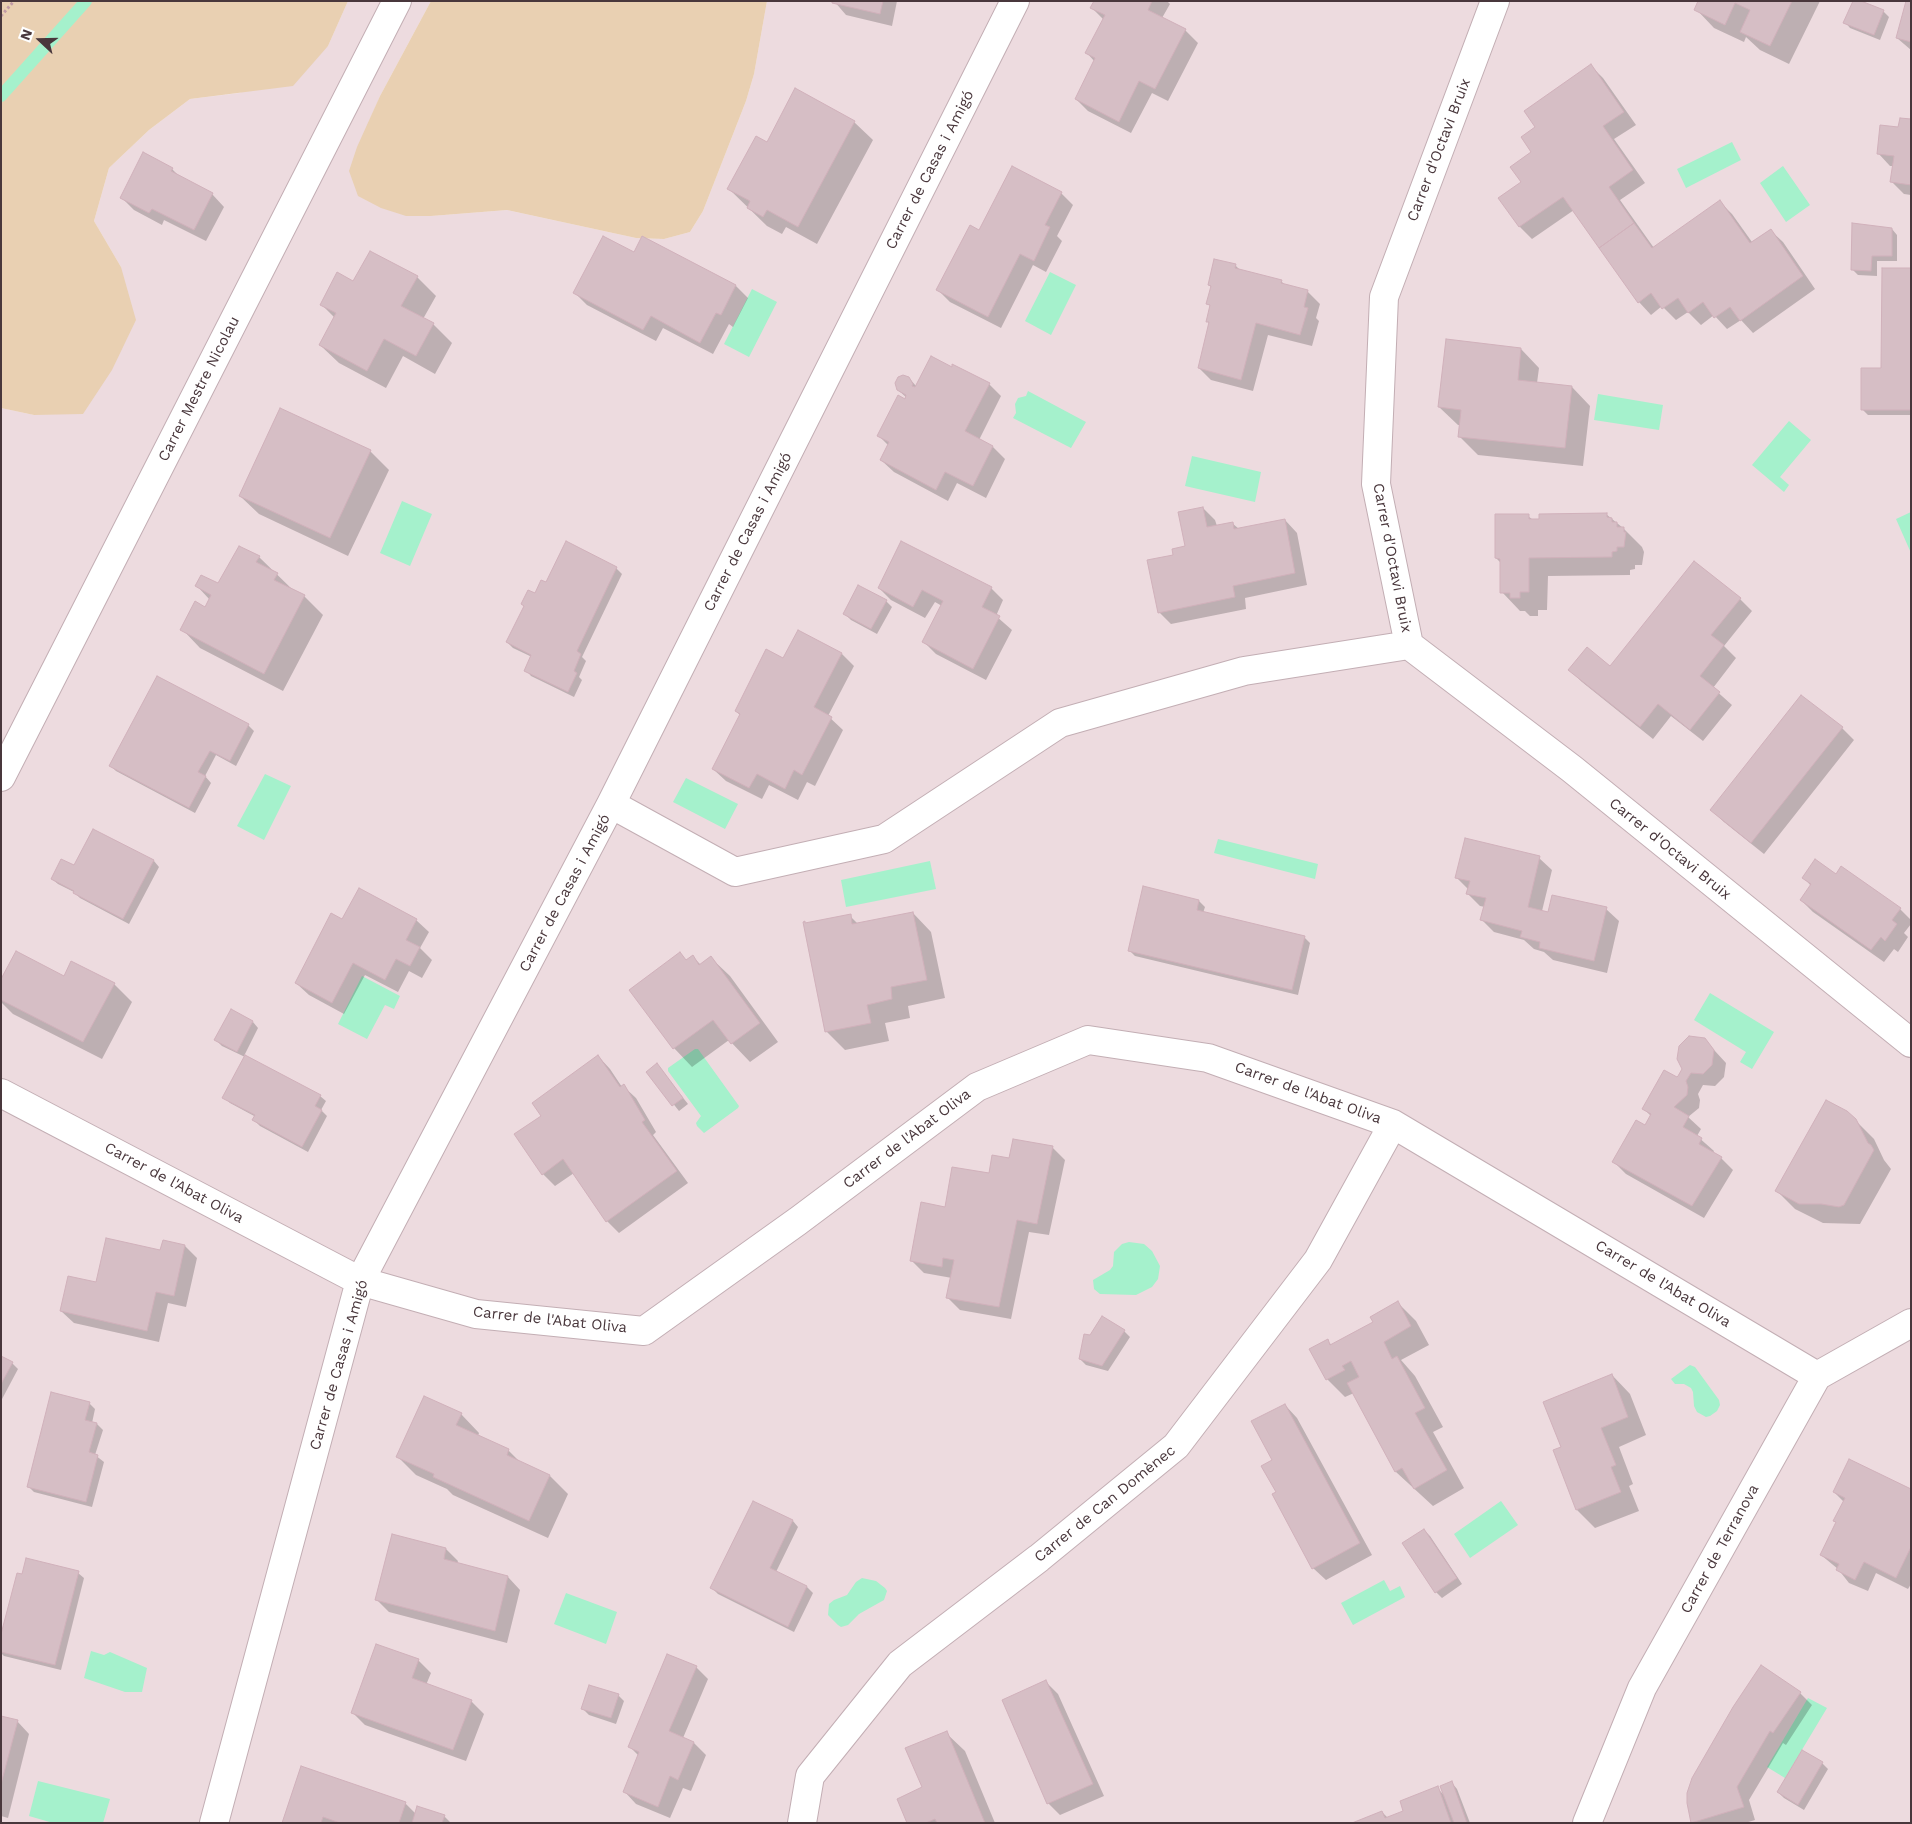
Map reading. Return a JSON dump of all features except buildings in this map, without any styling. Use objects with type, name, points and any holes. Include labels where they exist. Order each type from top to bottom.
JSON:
[{"type":"street","name":"Carrer Mestre Nicolau","points":[[1,777],[397,1]]},
{"type":"street","name":"Carrer de Casas i Amigó","points":[[214,1823],[360,1281],[611,804],[1015,1]]},
{"type":"street","name":"Carrer d'Octavi Bruix","points":[[1495,1],[1384,297],[1376,484],[1409,645],[1572,769],[1911,1043]]},
{"type":"street","points":[[611,804],[735,872],[884,839],[1060,723],[1244,672],[1409,645]]},
{"type":"street","name":"Carrer de l'Abat Oliva","points":[[1,1093],[360,1281],[476,1314],[644,1331],[798,1220],[976,1087],[1088,1040],[1208,1058],[1393,1124],[1817,1376]]},
{"type":"street","name":"Carrer de Can Domènec","points":[[802,1823],[810,1776],[900,1664],[1039,1558],[1176,1446],[1318,1260],[1393,1124]]},
{"type":"street","points":[[1817,1376],[1911,1323]]},
{"type":"street","name":"Carrer de Terranova","points":[[1587,1823],[1642,1688],[1817,1376]]},
{"type":"path","points":[[1,16],[14,1]]},
{"type":"shaded area","points":[[1,1],[348,1],[328,46],[293,86],[190,99],[149,130],[109,168],[94,221],[121,267],[136,320],[112,370],[83,414],[34,415],[1,408]]},
{"type":"shaded area","points":[[348,1],[431,1],[380,96],[369,122],[431,216],[507,210],[636,238],[664,239],[690,232],[703,211],[746,101],[754,74],[767,1],[1911,1],[1911,1823],[1,1823],[1,408],[34,415],[121,267],[94,221],[109,168],[149,130],[190,99],[240,93],[328,46]]},
{"type":"shaded area","points":[[431,1],[767,1],[754,74],[746,101],[703,211],[690,232],[664,239],[636,238],[507,210],[406,216],[381,208],[358,196],[349,171],[357,147],[380,96]]},
{"type":"shaded area","points":[[1732,142],[1741,160],[1686,188],[1677,169]]},
{"type":"shaded area","points":[[1783,166],[1810,205],[1786,222],[1760,183]]},
{"type":"shaded area","points":[[1050,272],[1076,285],[1051,335],[1025,321]]},
{"type":"shaded area","points":[[752,289],[777,302],[749,357],[724,344]]},
{"type":"shaded area","points":[[1028,391],[1086,422],[1071,448],[1013,418],[1016,413],[1015,404],[1018,398],[1026,396]]},
{"type":"shaded area","points":[[1598,394],[1663,405],[1659,430],[1594,420]]},
{"type":"shaded area","points":[[1789,421],[1811,440],[1780,477],[1789,485],[1784,492],[1752,465]]},
{"type":"shaded area","points":[[1192,456],[1261,472],[1255,502],[1185,486]]},
{"type":"shaded area","points":[[402,501],[432,514],[410,566],[380,553]]},
{"type":"shaded area","points":[[1911,512],[1911,553],[1896,519]]},
{"type":"shaded area","points":[[265,774],[291,786],[264,840],[237,826]]},
{"type":"shaded area","points":[[686,778],[738,804],[725,829],[673,802]]},
{"type":"shaded area","points":[[1218,839],[1318,864],[1315,879],[1214,853]]},
{"type":"shaded area","points":[[930,861],[936,889],[846,907],[841,880]]},
{"type":"shaded area","points":[[362,976],[400,996],[394,1009],[385,1005],[367,1039],[338,1024]]},
{"type":"shaded area","points":[[1710,993],[1774,1032],[1752,1069],[1740,1062],[1746,1052],[1694,1020]]},
{"type":"shaded area","points":[[695,1049],[698,1049],[739,1106],[704,1133],[696,1123],[701,1116],[668,1071],[668,1068]]},
{"type":"shaded area","points":[[1129,1242],[1144,1244],[1152,1251],[1160,1266],[1158,1279],[1152,1287],[1136,1295],[1100,1294],[1094,1289],[1093,1280],[1110,1270],[1113,1266],[1114,1252],[1122,1244]]},
{"type":"shaded area","points":[[1690,1365],[1695,1367],[1719,1400],[1720,1405],[1717,1411],[1710,1416],[1706,1417],[1697,1412],[1691,1388],[1684,1384],[1675,1384],[1671,1379]]},
{"type":"shaded area","points":[[1501,1501],[1518,1525],[1470,1558],[1454,1534]]},
{"type":"shaded area","points":[[862,1578],[876,1581],[885,1588],[887,1591],[884,1600],[859,1614],[848,1625],[841,1627],[828,1615],[829,1604],[847,1595],[856,1582]]},
{"type":"shaded area","points":[[1384,1580],[1390,1591],[1400,1586],[1405,1597],[1353,1625],[1341,1603]]},
{"type":"shaded area","points":[[566,1593],[617,1612],[606,1644],[554,1624]]},
{"type":"shaded area","points":[[91,1651],[104,1655],[110,1652],[147,1668],[142,1692],[125,1692],[84,1678]]},
{"type":"shaded area","points":[[1808,1698],[1827,1708],[1785,1778],[1767,1767]]},
{"type":"shaded area","points":[[38,1781],[110,1799],[103,1823],[53,1823],[29,1816]]},
{"type":"waterway","points":[[1,96],[86,1]]}]
